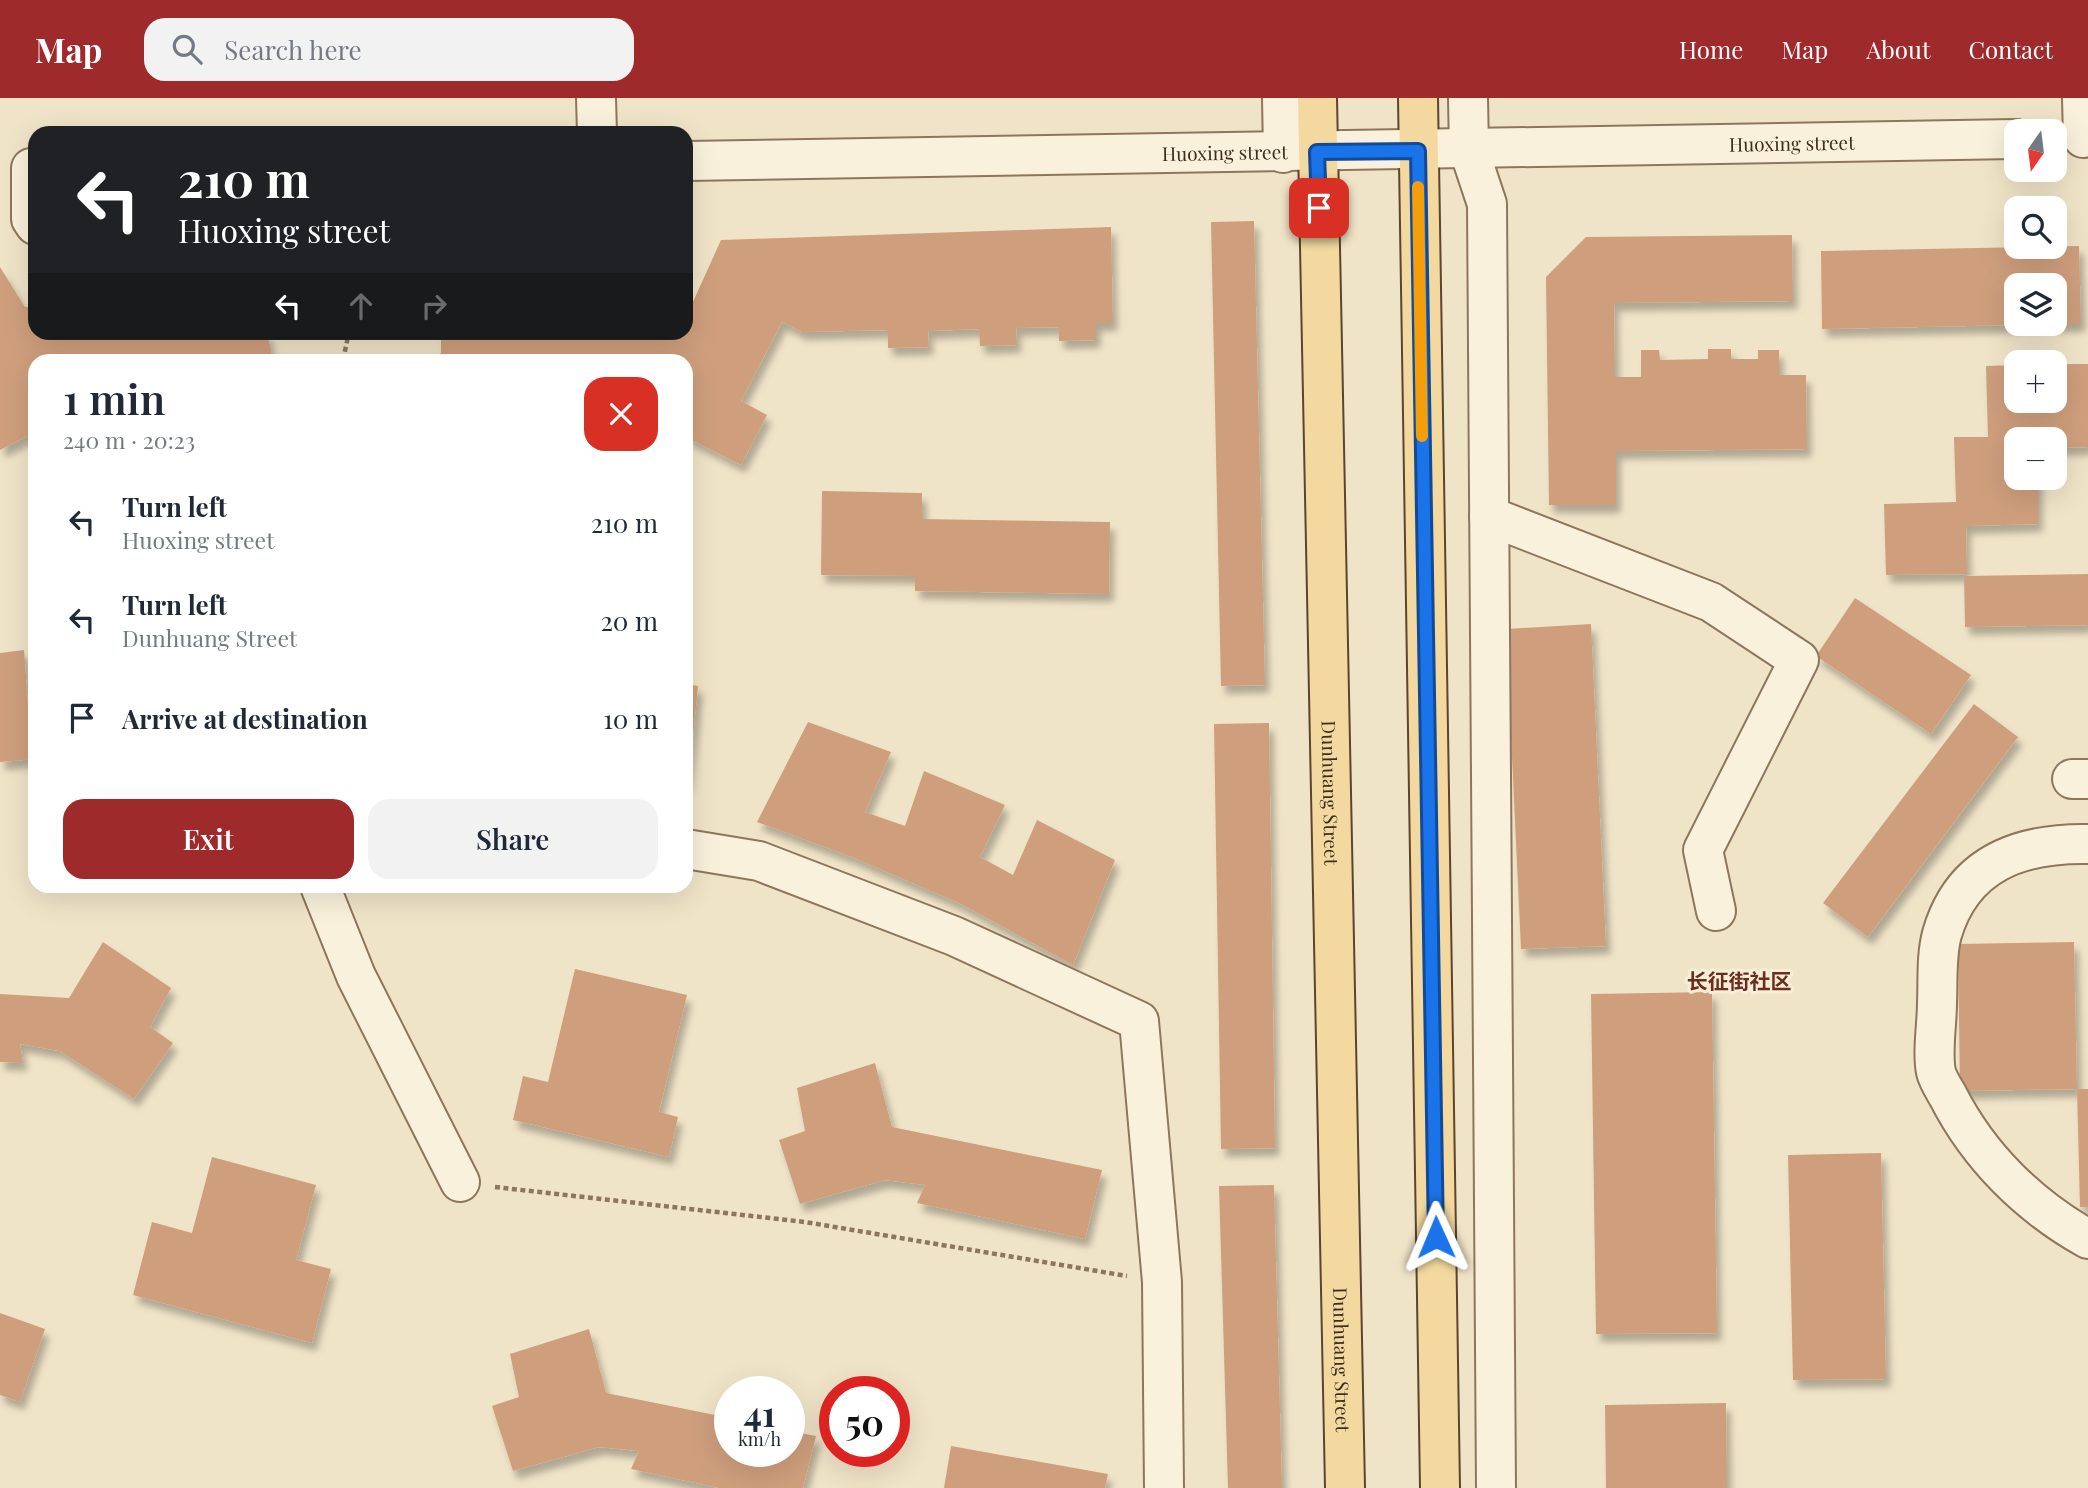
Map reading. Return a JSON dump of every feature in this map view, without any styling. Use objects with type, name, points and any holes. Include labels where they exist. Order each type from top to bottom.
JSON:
[{"type":"main road","name":"Dunhuang Street","points":[[1317,98],[1300,153],[1345,1488]]},
{"type":"main road","points":[[1418,98],[1440,1488]]},
{"type":"street","points":[[596,98],[597,126]]},
{"type":"street","points":[[1282,98],[1300,153]]},
{"type":"street","points":[[1468,98],[1469,150],[1486,204],[1496,1488]]},
{"type":"street","points":[[2075,138],[2082,98]]},
{"type":"street","name":"Huoxing street","points":[[693,160],[1300,153],[2004,139]]},
{"type":"street","points":[[22,168],[28,202]]},
{"type":"street","points":[[1489,516],[1711,602],[1799,660],[1703,850],[1716,911]]},
{"type":"street","points":[[2088,844],[2049,844],[2008,856],[1989,867],[1960,897],[1942,933],[1938,953],[1936,1073],[1955,1111],[1979,1146],[2006,1178],[2037,1205],[2088,1239]]},
{"type":"street","points":[[693,850],[772,866],[954,936],[1139,1021],[1162,1282],[1164,1488]]},
{"type":"street","points":[[323,893],[356,976],[460,1182]]},
{"type":"path","points":[[460,1182],[805,1222],[1162,1282]]},
{"type":"building","points":[[1254,221],[1265,685],[1221,686],[1211,222]]},
{"type":"building","points":[[1111,227],[1113,323],[1096,323],[1096,340],[1059,341],[1059,327],[1016,328],[1017,345],[980,346],[979,329],[928,331],[929,347],[888,348],[888,330],[802,332],[782,322],[741,401],[767,415],[741,465],[693,441],[693,354],[440,354],[441,340],[693,340],[693,302],[721,240]]},
{"type":"building","points":[[1792,235],[1793,301],[1614,303],[1615,377],[1641,377],[1641,350],[1659,350],[1660,360],[1708,359],[1708,349],[1731,349],[1731,359],[1758,359],[1758,350],[1779,350],[1779,375],[1806,375],[1807,449],[1616,451],[1616,505],[1549,505],[1546,277],[1586,237]]},
{"type":"building","points":[[2067,246],[2079,246],[2081,324],[2067,324],[2067,273],[2004,273],[2004,325],[1822,329],[1821,251],[2004,247],[2004,259],[2067,259]]},
{"type":"building","points":[[0,267],[25,307],[28,307],[28,340],[269,340],[272,354],[28,354],[28,436],[0,450]]},
{"type":"building","points":[[2067,364],[2088,364],[2088,447],[2067,448],[2067,427],[2004,427],[2004,490],[2038,490],[2038,524],[1966,526],[1967,574],[1886,575],[1884,504],[1956,502],[1954,437],[1988,437],[1986,366],[2004,365],[2004,413],[2067,413]]},
{"type":"building","points":[[822,491],[922,493],[922,519],[1110,522],[1109,594],[915,591],[915,576],[821,575]]},
{"type":"building","points":[[2088,574],[2088,625],[1965,627],[1964,576]]},
{"type":"building","points":[[1855,598],[1971,675],[1931,734],[1816,656]]},
{"type":"building","points":[[1591,624],[1606,946],[1521,949],[1506,629]]},
{"type":"building","points":[[24,650],[28,760],[0,762],[0,653]]},
{"type":"building","points":[[693,685],[698,686],[693,735]]},
{"type":"building","points":[[1974,704],[2018,737],[1868,937],[1823,903]]},
{"type":"building","points":[[808,722],[891,752],[865,812],[905,826],[924,771],[1005,805],[980,857],[1013,875],[1037,820],[1115,860],[1073,965],[961,904],[852,857],[757,822]]},
{"type":"building","points":[[1269,723],[1275,1148],[1221,1149],[1214,724]]},
{"type":"building","points":[[103,942],[171,988],[150,1027],[173,1043],[134,1099],[60,1051],[20,1044],[23,1063],[0,1062],[0,994],[69,998]]},
{"type":"building","points":[[2074,942],[2077,1089],[1960,1091],[1958,944]]},
{"type":"building","points":[[575,969],[687,995],[659,1112],[678,1117],[669,1157],[513,1120],[523,1076],[548,1082]]},
{"type":"building","points":[[1712,992],[1717,1333],[1596,1334],[1591,994]]},
{"type":"building","points":[[875,1063],[892,1127],[1102,1170],[1085,1239],[917,1203],[925,1185],[885,1180],[800,1204],[779,1140],[805,1131],[797,1088]]},
{"type":"building","points":[[2077,1089],[2088,1089],[2088,1207],[2080,1207]]},
{"type":"building","points":[[1881,1153],[1886,1379],[1793,1380],[1788,1155]]},
{"type":"building","points":[[212,1157],[316,1185],[296,1260],[331,1269],[312,1343],[133,1295],[152,1222],[192,1233]]},
{"type":"building","points":[[1274,1185],[1282,1488],[1228,1488],[1219,1186]]},
{"type":"building","points":[[0,1313],[45,1329],[20,1402],[0,1395]]},
{"type":"building","points":[[589,1329],[606,1393],[714,1415],[714,1467],[805,1467],[805,1434],[816,1436],[803,1488],[719,1488],[631,1469],[639,1451],[599,1447],[513,1471],[492,1406],[519,1397],[510,1354]]},
{"type":"building","points":[[1726,1403],[1727,1488],[1606,1488],[1605,1405]]},
{"type":"building","points":[[951,1446],[1108,1474],[1105,1488],[944,1488]]},
{"type":"slow traffic","points":[[1418,187],[1422,436]]},
{"type":"district","name":"长征街社区","points":[[1739,980]]},
{"type":"route","points":[[1319,208],[1317,152],[1418,151],[1436,1237]]}]
